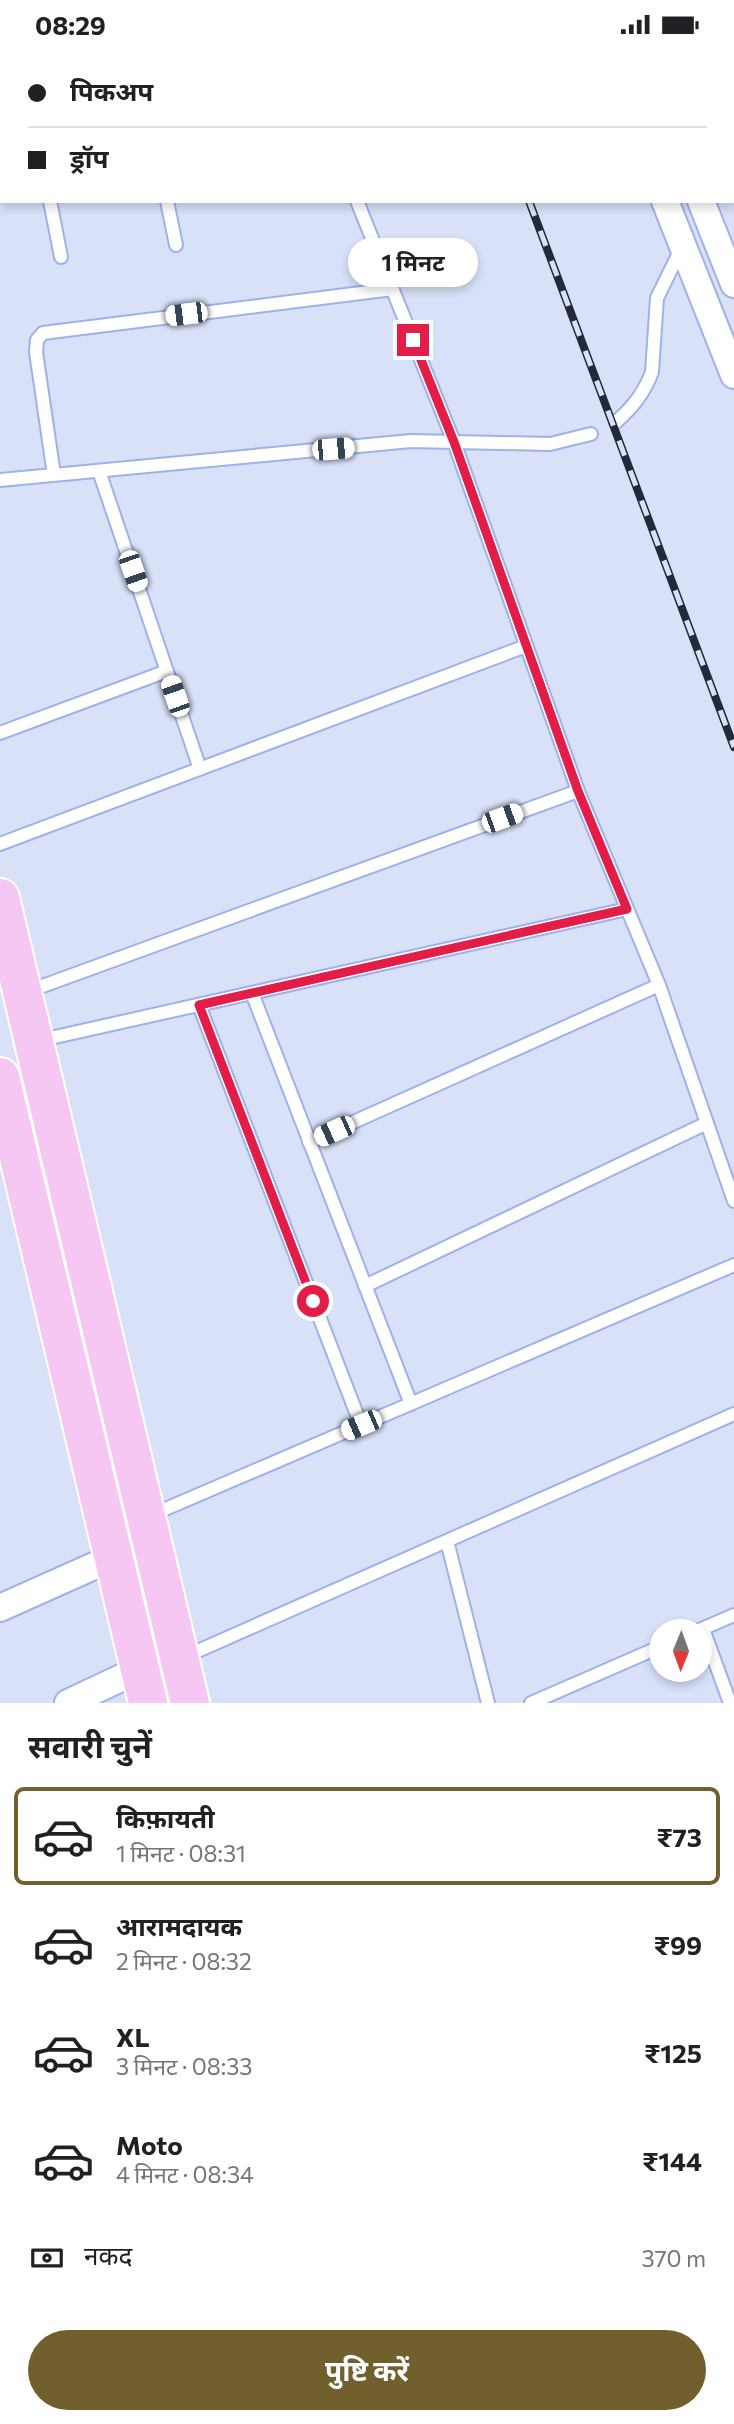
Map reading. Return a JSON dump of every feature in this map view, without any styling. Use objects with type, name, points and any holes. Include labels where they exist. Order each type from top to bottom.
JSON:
[{"type":"main road","points":[[0,898],[190,1703]]},
{"type":"main road","points":[[0,1077],[144,1686]]},
{"type":"street","points":[[666,203],[734,375]]},
{"type":"street","points":[[702,203],[734,284]]},
{"type":"street","points":[[0,1608],[114,1557]]},
{"type":"street","points":[[68,1703],[144,1686]]},
{"type":"lane","points":[[50,203],[61,257]]},
{"type":"lane","points":[[167,203],[176,245]]},
{"type":"lane","points":[[359,203],[454,442],[578,791],[659,985],[734,1201]]},
{"type":"lane","points":[[616,422],[637,402],[648,383],[652,372],[657,298],[683,246]]},
{"type":"lane","points":[[54,475],[36,352],[37,340],[43,333],[393,289]]},
{"type":"lane","points":[[0,480],[411,442],[550,444],[591,434]]},
{"type":"lane","points":[[99,471],[200,769]]},
{"type":"lane","points":[[0,844],[526,646]]},
{"type":"lane","points":[[0,733],[167,671]]},
{"type":"lane","points":[[23,993],[578,791]]},
{"type":"lane","points":[[34,1042],[627,909]]},
{"type":"lane","points":[[309,1142],[659,985]]},
{"type":"lane","points":[[252,993],[411,1404]]},
{"type":"lane","points":[[199,1005],[361,1425]]},
{"type":"lane","points":[[365,1286],[707,1123]]},
{"type":"lane","points":[[146,1517],[734,1265]]},
{"type":"lane","points":[[179,1659],[734,1414]]},
{"type":"lane","points":[[447,1541],[488,1703]]},
{"type":"lane","points":[[712,1625],[734,1615]]},
{"type":"lane","points":[[531,1703],[649,1652]]},
{"type":"lane","points":[[712,1659],[730,1703]]},
{"type":"railway","points":[[530,203],[734,747]]},
{"type":"route","points":[[313,1301],[199,1005],[627,909],[578,791],[454,442],[413,340]]}]
